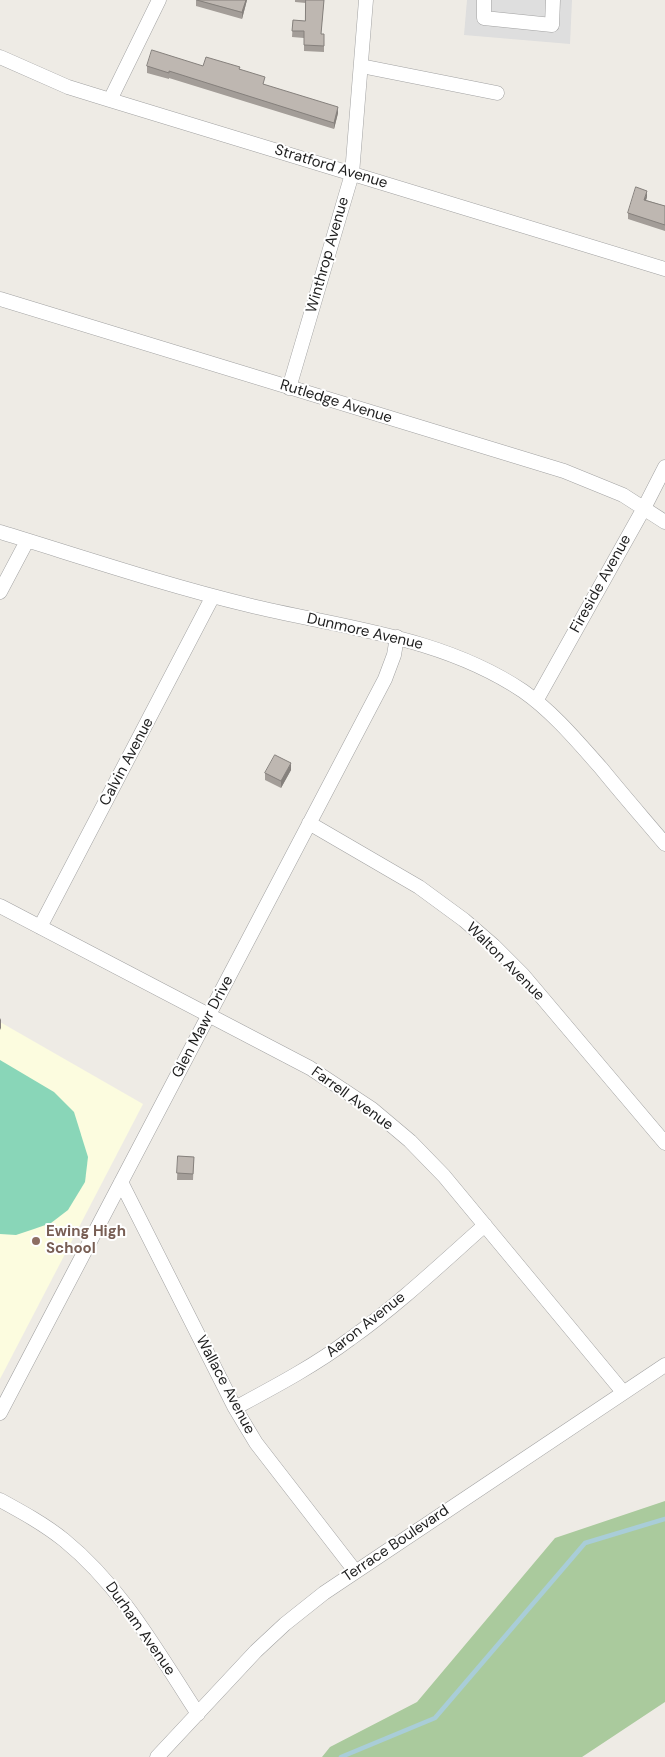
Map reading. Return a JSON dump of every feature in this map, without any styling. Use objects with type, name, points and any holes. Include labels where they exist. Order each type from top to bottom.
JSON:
[{"type":"street","points":[[110,100],[159,0]]},
{"type":"street","name":"Winthrop Avenue","points":[[289,388],[352,174],[366,0]]},
{"type":"street","points":[[484,0],[484,18],[552,25],[553,0]]},
{"type":"street","name":"Stratford Avenue","points":[[0,57],[68,87],[665,269]]},
{"type":"street","points":[[361,66],[497,93]]},
{"type":"street","name":"Rutledge Avenue","points":[[0,299],[564,471],[608,488],[665,522]]},
{"type":"street","name":"Fireside Avenue","points":[[536,700],[665,467]]},
{"type":"street","name":"Dunmore Avenue","points":[[0,532],[249,606],[397,637],[436,648],[469,661],[498,676],[536,700],[582,747],[665,844]]},
{"type":"street","points":[[0,592],[27,541]]},
{"type":"street","name":"Calvin Avenue","points":[[40,927],[213,596]]},
{"type":"street","name":"Glen Mawr Drive","points":[[0,1413],[385,678],[394,655],[397,637]]},
{"type":"street","name":"Walton Avenue","points":[[310,823],[420,888],[464,920],[494,946],[523,975],[665,1143]]},
{"type":"street","name":"Farrell Avenue","points":[[0,906],[310,1068],[372,1109],[410,1141],[444,1176],[624,1392]]},
{"type":"street","name":"Wallace Avenue","points":[[121,1182],[235,1408],[256,1443],[355,1571]]},
{"type":"street","name":"Aaron Avenue","points":[[235,1408],[301,1372],[375,1321],[485,1225]]},
{"type":"street","name":"Terrace Boulevard","points":[[157,1757],[256,1651],[324,1592],[665,1365]]},
{"type":"street","name":"Durham Avenue","points":[[0,1500],[40,1523],[64,1540],[109,1583],[130,1610],[198,1714]]},
{"type":"shaded area","points":[[467,0],[572,0],[570,44],[464,35]]},
{"type":"shaded area","name":"Ewing High School","points":[[0,1022],[143,1104],[0,1379]]},
{"type":"green space","points":[[0,1060],[54,1092],[74,1112],[88,1157],[85,1182],[68,1210],[51,1223],[16,1235],[0,1234]]},
{"type":"green space","points":[[665,1501],[665,1702],[582,1757],[322,1757],[330,1747],[417,1702],[555,1538]]},
{"type":"building","points":[[197,0],[246,0],[242,12]]},
{"type":"building","points":[[306,0],[324,0],[321,34],[324,34],[324,46],[304,45],[304,31],[292,31],[293,20],[305,21]]},
{"type":"building","points":[[152,50],[203,66],[206,57],[265,77],[263,84],[338,107],[334,123],[169,71],[169,73],[147,66]]},
{"type":"building","points":[[636,187],[647,191],[644,200],[665,206],[665,225],[628,213]]},
{"type":"building","points":[[275,755],[291,763],[281,781],[265,773]]},
{"type":"building","points":[[178,1156],[194,1157],[193,1174],[177,1173]]},
{"type":"waterway","points":[[341,1757],[435,1718],[585,1543],[665,1519]]},
{"type":"place","name":"Ewing High School","points":[[36,1241]]}]
